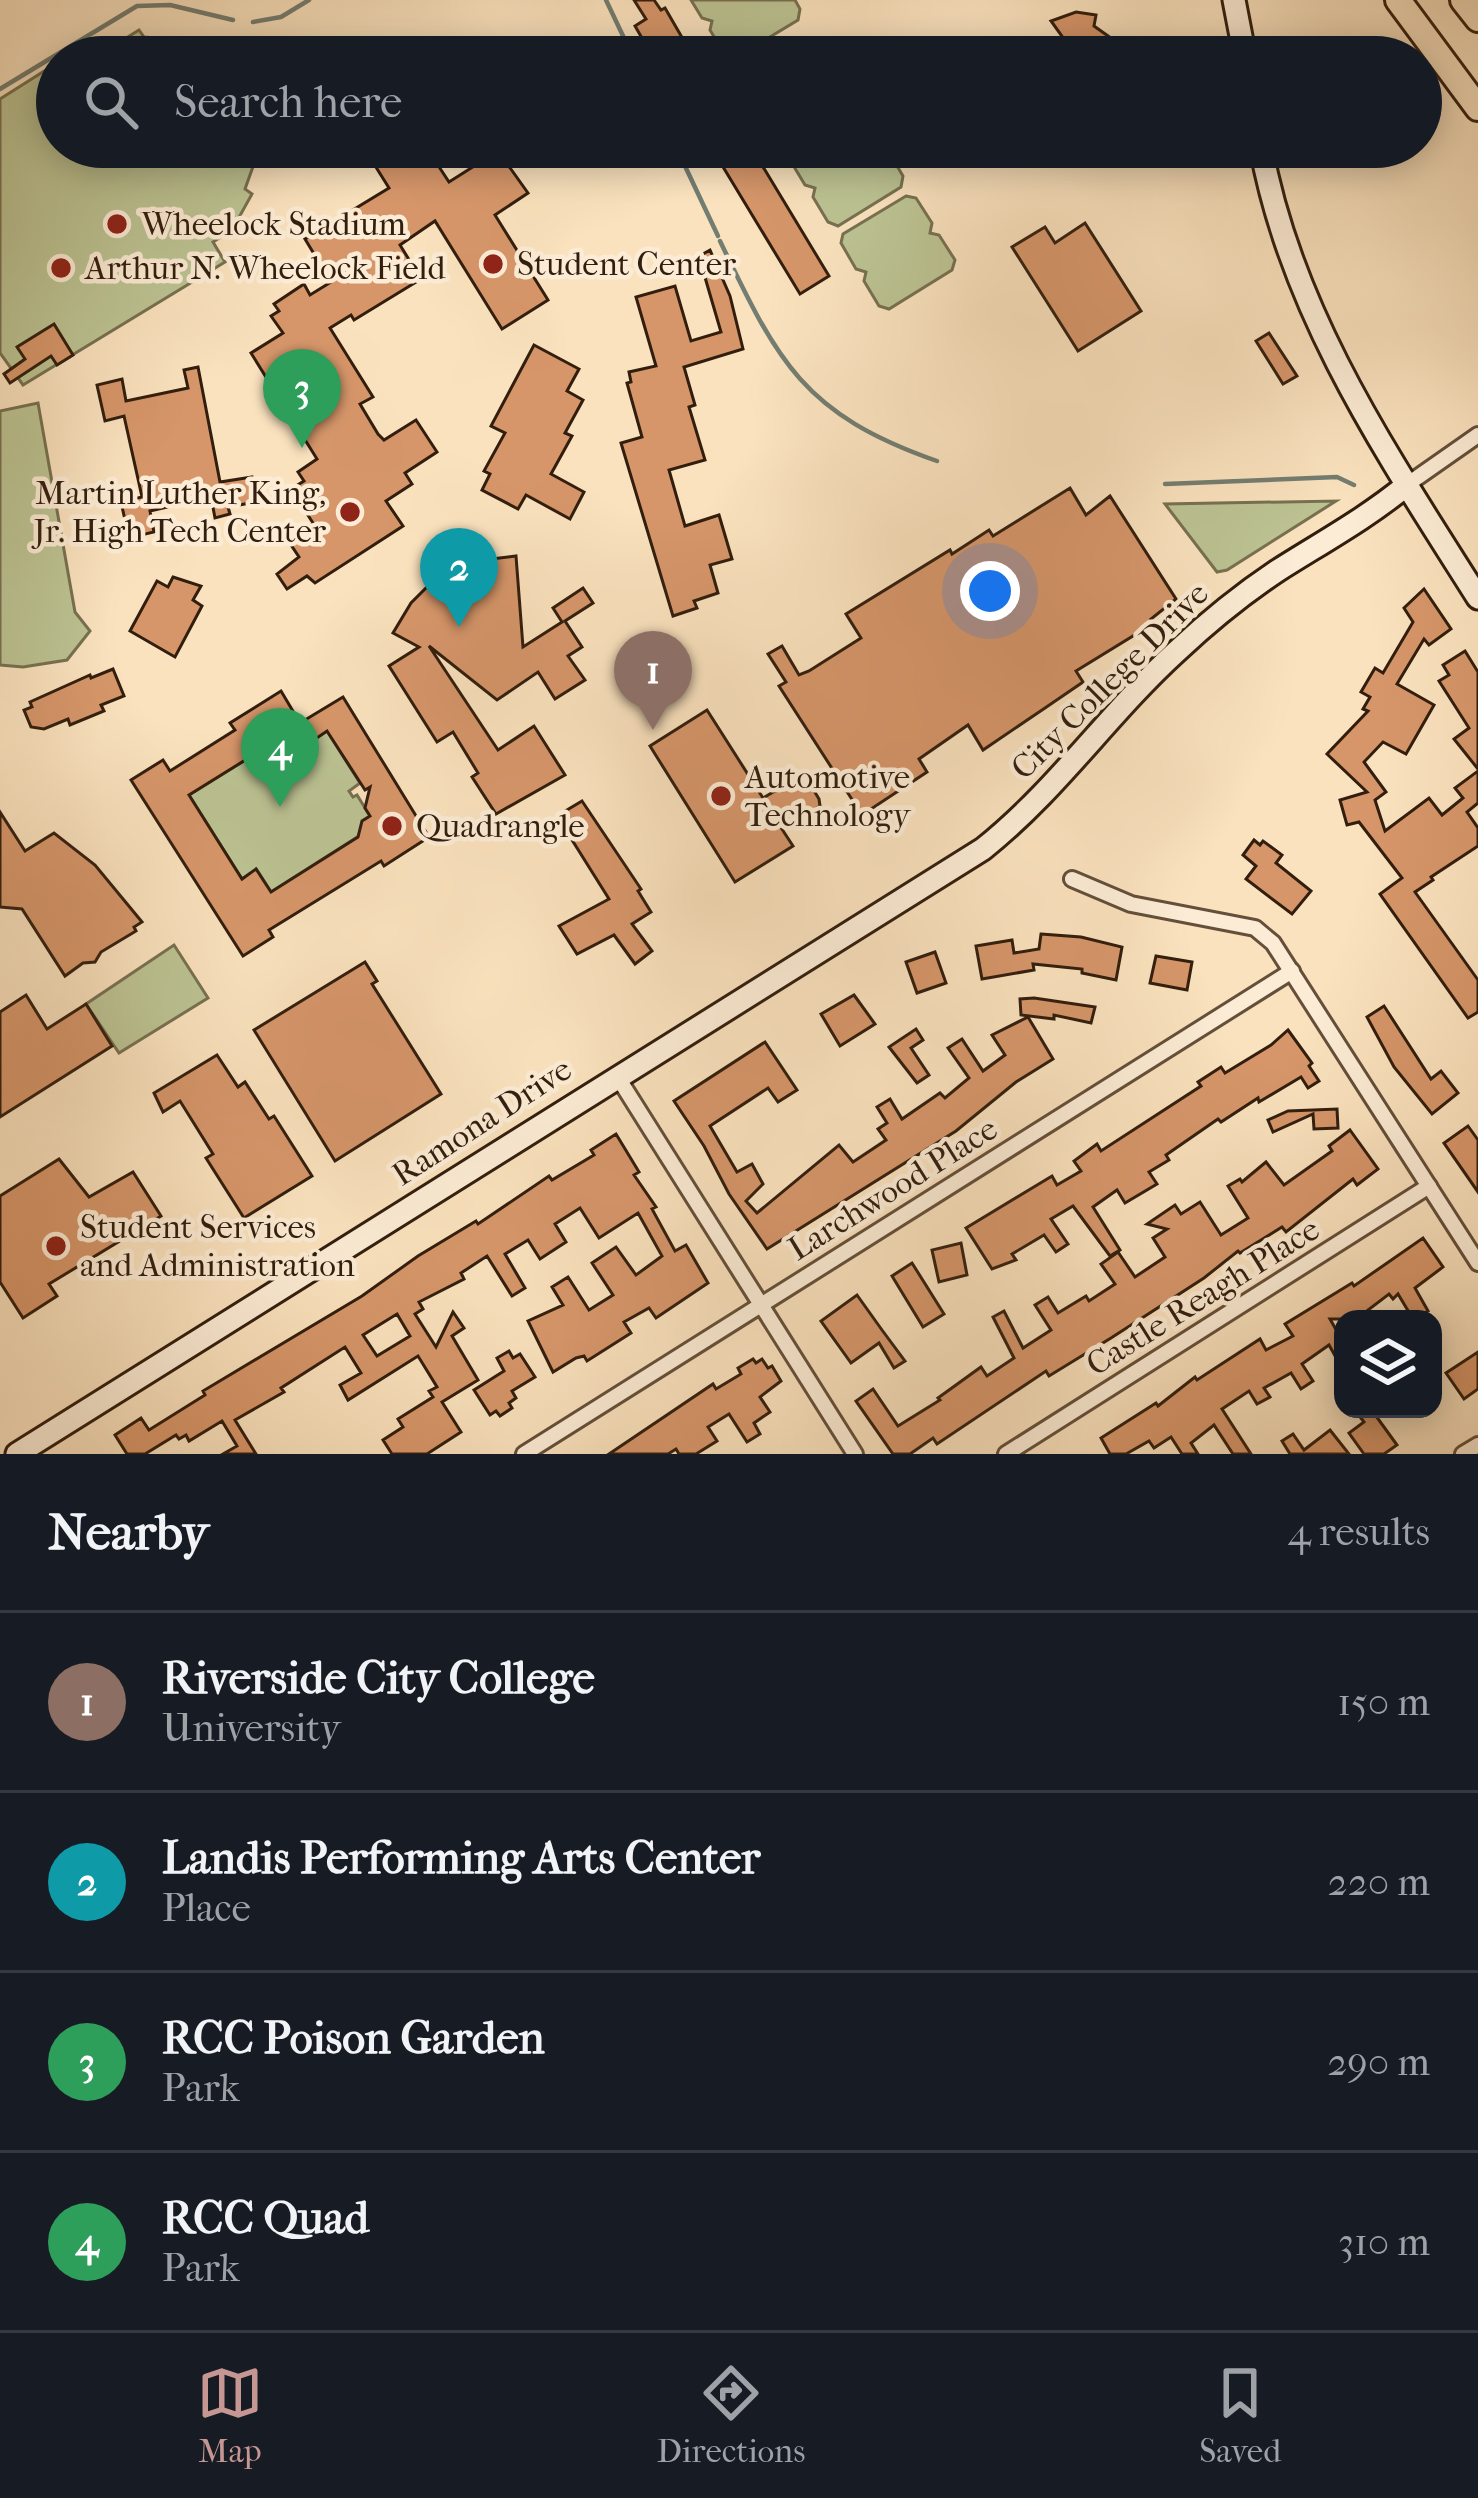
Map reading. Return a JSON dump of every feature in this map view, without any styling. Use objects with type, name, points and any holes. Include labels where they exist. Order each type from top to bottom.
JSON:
[{"type":"highway","points":[[1398,0],[1425,36]]},
{"type":"highway","points":[[1463,0],[1478,19]]},
{"type":"highway","points":[[1442,59],[1478,108]]},
{"type":"street","points":[[1234,0],[1241,36]]},
{"type":"street","points":[[1266,168],[1286,246],[1309,309],[1478,598]]},
{"type":"street","points":[[1408,484],[1478,435]]},
{"type":"street","name":"City College Drive","points":[[983,849],[1059,782],[1129,700],[1223,610],[1408,484]]},
{"type":"street","name":"Ramona Drive","points":[[17,1454],[983,849]]},
{"type":"street","points":[[1072,879],[1131,904],[1256,928],[1273,943],[1478,1263]]},
{"type":"street","name":"Larchwood Place","points":[[524,1454],[1292,971]]},
{"type":"street","points":[[617,1076],[855,1454]]},
{"type":"street","name":"Castle Reagh Place","points":[[1006,1454],[1429,1186]]},
{"type":"street","points":[[1463,1454],[1478,1445]]},
{"type":"green space","points":[[691,0],[795,0],[800,9],[798,20],[772,36],[714,36],[712,21],[702,18]]},
{"type":"green space","name":"Arthur N. Wheelock Field","points":[[36,76],[36,168],[252,168],[245,189],[252,194],[232,230],[213,242],[225,262],[23,385],[0,353],[0,99]]},
{"type":"green space","points":[[795,168],[898,168],[903,176],[901,187],[838,226],[828,222],[813,197],[815,188],[805,185]]},
{"type":"green space","points":[[906,196],[916,198],[932,223],[930,233],[939,235],[955,260],[952,270],[889,309],[879,306],[864,281],[866,272],[856,269],[841,243],[843,234]]},
{"type":"green space","points":[[38,403],[75,612],[90,631],[67,660],[23,667],[0,665],[0,411]]},
{"type":"green space","points":[[1336,501],[1217,572],[1165,504]]},
{"type":"green space","points":[[300,726],[311,741],[327,731],[360,783],[349,791],[370,816],[362,834],[271,892],[257,870],[242,879],[189,795]]},
{"type":"green space","points":[[174,945],[208,998],[119,1053],[86,1004]]},
{"type":"building","points":[[634,0],[654,0],[661,10],[665,8],[681,36],[641,36],[635,26],[646,19]]},
{"type":"building","points":[[1076,12],[1096,15],[1094,26],[1108,36],[1062,36],[1051,21]]},
{"type":"building","points":[[376,168],[440,168],[449,182],[471,168],[510,168],[528,193],[495,215],[548,300],[502,329],[435,221],[400,245],[421,279],[354,320],[351,315],[330,328],[373,397],[360,404],[378,434],[384,440],[416,420],[437,452],[405,473],[412,484],[386,501],[403,526],[315,583],[307,576],[287,589],[277,574],[299,557],[287,539],[313,523],[291,489],[304,481],[298,472],[317,459],[251,353],[283,333],[271,316],[279,311],[274,304],[304,284],[310,295],[331,282],[305,239],[389,188]]},
{"type":"building","points":[[724,168],[764,168],[829,276],[800,294]]},
{"type":"building","points":[[1085,223],[1141,311],[1078,351],[1012,247],[1045,227],[1055,243]]},
{"type":"building","points":[[710,250],[730,296],[743,349],[684,367],[695,405],[689,407],[705,460],[669,470],[685,526],[719,515],[732,559],[710,565],[718,593],[694,601],[697,608],[673,616],[621,443],[642,437],[627,383],[631,382],[629,372],[656,366],[636,297],[675,286],[691,341],[721,332],[704,274],[694,259]]},
{"type":"building","points":[[54,324],[73,355],[57,365],[51,356],[10,383],[4,374],[25,359],[17,347]]},
{"type":"building","points":[[1269,333],[1297,376],[1283,384],[1256,341]]},
{"type":"building","points":[[534,345],[579,369],[567,391],[583,400],[565,433],[572,436],[551,474],[584,492],[570,519],[526,495],[518,509],[482,490],[490,474],[484,471],[505,433],[491,426]]},
{"type":"building","points":[[198,367],[220,482],[252,477],[256,502],[228,507],[230,514],[215,518],[211,497],[150,511],[154,532],[129,538],[121,502],[142,497],[124,416],[105,421],[97,385],[122,379],[126,401],[188,388],[184,370]]},
{"type":"building","points":[[1070,488],[1086,515],[1110,496],[1176,599],[1151,619],[1154,623],[1076,671],[1083,682],[983,750],[968,725],[919,759],[927,772],[862,815],[779,686],[786,682],[768,654],[782,646],[799,675],[809,671],[861,638],[846,614],[950,550],[952,554],[989,530],[993,536]]},
{"type":"building","points":[[516,556],[523,647],[562,622],[553,608],[583,588],[593,603],[565,621],[582,647],[568,656],[585,680],[555,699],[538,672],[497,700],[429,646],[498,750],[534,726],[565,775],[496,814],[472,777],[478,773],[453,732],[437,742],[389,666],[419,647],[393,633],[411,603],[431,583],[467,562]]},
{"type":"building","points":[[173,577],[201,586],[193,600],[202,606],[175,657],[130,631],[157,581],[168,587]]},
{"type":"building","points":[[1424,589],[1451,629],[1429,645],[1424,639],[1397,684],[1434,705],[1406,754],[1383,742],[1364,762],[1386,792],[1375,800],[1385,831],[1429,798],[1442,815],[1463,798],[1455,788],[1478,771],[1478,803],[1467,812],[1478,828],[1478,846],[1415,892],[1478,980],[1478,1012],[1468,1018],[1380,894],[1402,878],[1359,822],[1347,825],[1340,800],[1367,792],[1327,754],[1368,711],[1363,709],[1370,697],[1361,692],[1375,668],[1383,673],[1413,622],[1404,608]]},
{"type":"building","points":[[1465,651],[1478,672],[1478,769],[1454,739],[1469,728],[1439,681],[1449,675],[1443,665]]},
{"type":"building","points":[[113,669],[124,696],[101,705],[104,711],[70,725],[68,719],[44,729],[31,727],[24,710],[32,707],[30,702]]},
{"type":"building","name":"Quadrangle","points":[[281,691],[300,723],[343,697],[429,837],[269,930],[273,937],[243,956],[131,780],[163,760],[170,771],[235,730],[230,723]],"holes":[[[300,726],[311,742],[327,731],[365,790],[370,787],[365,808],[370,816],[362,821],[358,837],[271,892],[256,869],[242,879],[189,795]]]},
{"type":"building","name":"Automotive Technology","points":[[707,710],[763,798],[804,774],[819,799],[820,806],[807,814],[803,808],[778,823],[793,846],[735,882],[650,746]]},
{"type":"building","points":[[582,801],[641,889],[651,912],[632,924],[652,951],[635,964],[614,935],[577,954],[559,926],[609,899],[557,816]]},
{"type":"building","points":[[0,812],[25,851],[54,833],[95,865],[142,922],[134,927],[136,931],[101,952],[95,962],[83,963],[65,976],[22,909],[0,907]]},
{"type":"building","points":[[1254,840],[1282,855],[1276,863],[1311,891],[1292,914],[1246,879],[1256,866],[1243,855]]},
{"type":"building","points":[[1041,934],[1122,947],[1116,980],[1082,973],[1082,969],[1033,964],[1034,970],[982,979],[976,946],[1012,940],[1014,953],[1039,949]]},
{"type":"building","points":[[935,952],[946,983],[917,993],[906,962]]},
{"type":"building","points":[[1156,956],[1192,962],[1187,990],[1150,983]]},
{"type":"building","points":[[365,962],[377,981],[372,984],[441,1094],[335,1161],[254,1030]]},
{"type":"building","points":[[26,995],[47,1029],[86,1004],[112,1046],[0,1117],[0,1012]]},
{"type":"building","points":[[854,995],[875,1024],[840,1046],[821,1014]]},
{"type":"building","points":[[1020,999],[1095,1007],[1091,1023],[1054,1015],[1054,1019],[1021,1015]]},
{"type":"building","points":[[1384,1006],[1431,1079],[1441,1071],[1458,1093],[1432,1114],[1394,1067],[1367,1017]]},
{"type":"building","points":[[1028,1017],[1053,1059],[956,1131],[767,1249],[674,1101],[765,1042],[797,1090],[778,1102],[768,1088],[710,1126],[737,1172],[752,1164],[763,1184],[746,1201],[757,1213],[839,1145],[853,1162],[886,1140],[878,1129],[887,1123],[877,1107],[890,1099],[902,1119],[940,1093],[945,1098],[969,1078],[948,1048],[962,1039],[983,1071],[1005,1055],[992,1035]]},
{"type":"building","points":[[916,1029],[923,1040],[911,1048],[929,1075],[917,1083],[889,1047]]},
{"type":"building","points":[[1288,1030],[1319,1081],[1308,1088],[1301,1077],[1221,1122],[1218,1119],[1149,1172],[1157,1184],[1125,1203],[1117,1190],[1093,1207],[1120,1250],[1110,1256],[1073,1206],[1051,1219],[1068,1244],[1056,1252],[1044,1235],[1012,1254],[1016,1260],[992,1269],[966,1228],[1052,1176],[1057,1185],[1081,1171],[1074,1161],[1097,1144],[1101,1151],[1201,1086],[1198,1082],[1221,1067],[1225,1073]]},
{"type":"building","points":[[217,1055],[238,1087],[245,1082],[269,1119],[274,1116],[312,1176],[244,1218],[206,1158],[213,1154],[180,1101],[163,1112],[154,1093]]},
{"type":"building","points":[[1337,1109],[1338,1128],[1314,1129],[1313,1114],[1273,1132],[1268,1120],[1288,1111]]},
{"type":"building","points":[[1468,1126],[1478,1140],[1478,1192],[1444,1143]]},
{"type":"building","points":[[1350,1130],[1378,1169],[1357,1185],[1353,1179],[1286,1232],[1282,1227],[1238,1251],[1111,1338],[1049,1376],[1046,1371],[937,1444],[933,1438],[910,1454],[893,1454],[856,1401],[873,1389],[898,1426],[981,1367],[987,1376],[1014,1358],[993,1317],[1004,1311],[1023,1348],[1051,1330],[1035,1305],[1048,1297],[1058,1313],[1086,1296],[1089,1301],[1115,1284],[1101,1264],[1118,1252],[1135,1277],[1165,1257],[1153,1238],[1167,1229],[1147,1224],[1175,1205],[1181,1214],[1200,1202],[1221,1235],[1248,1218],[1228,1186],[1242,1182],[1266,1162],[1284,1185],[1332,1151],[1329,1146]]},
{"type":"building","points":[[616,1134],[675,1251],[686,1245],[708,1283],[656,1318],[649,1308],[624,1322],[631,1333],[587,1361],[584,1356],[576,1358],[553,1372],[528,1321],[563,1305],[552,1287],[568,1277],[589,1310],[613,1295],[592,1263],[616,1247],[636,1275],[662,1256],[638,1213],[599,1238],[580,1208],[555,1224],[566,1242],[540,1259],[528,1240],[505,1254],[525,1288],[512,1296],[487,1256],[461,1273],[464,1279],[419,1302],[423,1309],[415,1314],[436,1347],[453,1312],[464,1328],[452,1336],[478,1380],[442,1402],[461,1432],[427,1454],[392,1454],[383,1440],[403,1427],[398,1419],[433,1397],[429,1391],[437,1387],[418,1356],[348,1400],[340,1385],[361,1373],[345,1347],[281,1388],[284,1392],[235,1420],[256,1454],[223,1454],[237,1446],[222,1421],[189,1441],[186,1435],[179,1439],[176,1435],[145,1454],[127,1454],[115,1435],[141,1418],[149,1430],[418,1256],[478,1224],[549,1176],[552,1180],[594,1155],[591,1150]],"holes":[[[397,1314],[410,1336],[377,1356],[363,1335]]]},
{"type":"building","name":"Student Services and Administration","points":[[59,1159],[89,1197],[133,1172],[161,1216],[49,1284],[57,1296],[23,1318],[0,1282],[0,1196]]},
{"type":"building","points":[[1423,1238],[1443,1267],[1415,1288],[1427,1310],[1408,1310],[1398,1294],[1393,1299],[1389,1294],[1368,1310],[1334,1310],[1334,1319],[1330,1319],[1334,1354],[1329,1345],[1302,1364],[1313,1381],[1301,1389],[1291,1373],[1264,1388],[1270,1397],[1257,1404],[1249,1391],[1222,1409],[1251,1454],[1233,1454],[1214,1425],[1191,1443],[1198,1454],[1182,1454],[1171,1437],[1154,1448],[1149,1441],[1126,1454],[1110,1454],[1101,1438],[1260,1339],[1266,1350],[1293,1336],[1285,1324],[1354,1286]]},
{"type":"building","points":[[961,1243],[967,1275],[939,1282],[932,1250]]},
{"type":"building","points":[[912,1263],[944,1314],[923,1327],[892,1276]]},
{"type":"building","points":[[857,1295],[905,1361],[894,1368],[879,1343],[851,1363],[821,1321]]},
{"type":"building","points":[[509,1351],[513,1358],[520,1354],[535,1377],[512,1391],[516,1398],[509,1403],[512,1408],[500,1416],[496,1411],[490,1415],[474,1390],[504,1371],[497,1358]]},
{"type":"building","points":[[1478,1352],[1478,1389],[1464,1399],[1446,1373]]},
{"type":"building","points":[[753,1359],[772,1366],[781,1381],[760,1397],[770,1412],[754,1423],[760,1434],[747,1442],[729,1414],[708,1427],[717,1441],[696,1454],[679,1454],[676,1449],[668,1454],[609,1454],[713,1384],[716,1389],[741,1374],[738,1368]]},
{"type":"building","points":[[1361,1418],[1378,1418],[1397,1445],[1384,1454],[1364,1454],[1349,1433],[1364,1422]]},
{"type":"building","points":[[1330,1430],[1349,1454],[1290,1454],[1282,1441],[1293,1434],[1304,1450]]},
{"type":"waterway","points":[[253,22],[281,17],[309,0]]},
{"type":"waterway","points":[[606,0],[623,36]]},
{"type":"waterway","points":[[87,36],[137,6],[170,5],[233,20]]},
{"type":"waterway","points":[[0,89],[36,67]]},
{"type":"waterway","points":[[686,168],[718,236]]},
{"type":"waterway","points":[[720,241],[760,320],[800,379],[855,424],[937,461]]},
{"type":"waterway","points":[[1165,484],[1337,477],[1354,485]]},
{"type":"place","name":"Wheelock Stadium","points":[[117,224]]},
{"type":"place","name":"Student Center","points":[[493,264]]},
{"type":"place","name":"Arthur N. Wheelock Field","points":[[61,268]]},
{"type":"place","name":"RCC Poison Garden","points":[[302,448]]},
{"type":"place","name":"Martin Luther King, Jr. High Tech Center","points":[[350,512]]},
{"type":"place","name":"Landis Performing Arts Center","points":[[459,627]]},
{"type":"place","name":"Riverside City College","points":[[653,730]]},
{"type":"place","name":"Automotive Technology","points":[[721,796]]},
{"type":"place","name":"RCC Quad","points":[[280,807]]},
{"type":"place","name":"Quadrangle","points":[[392,826]]},
{"type":"place","name":"Student Services and Administration","points":[[56,1246]]}]
